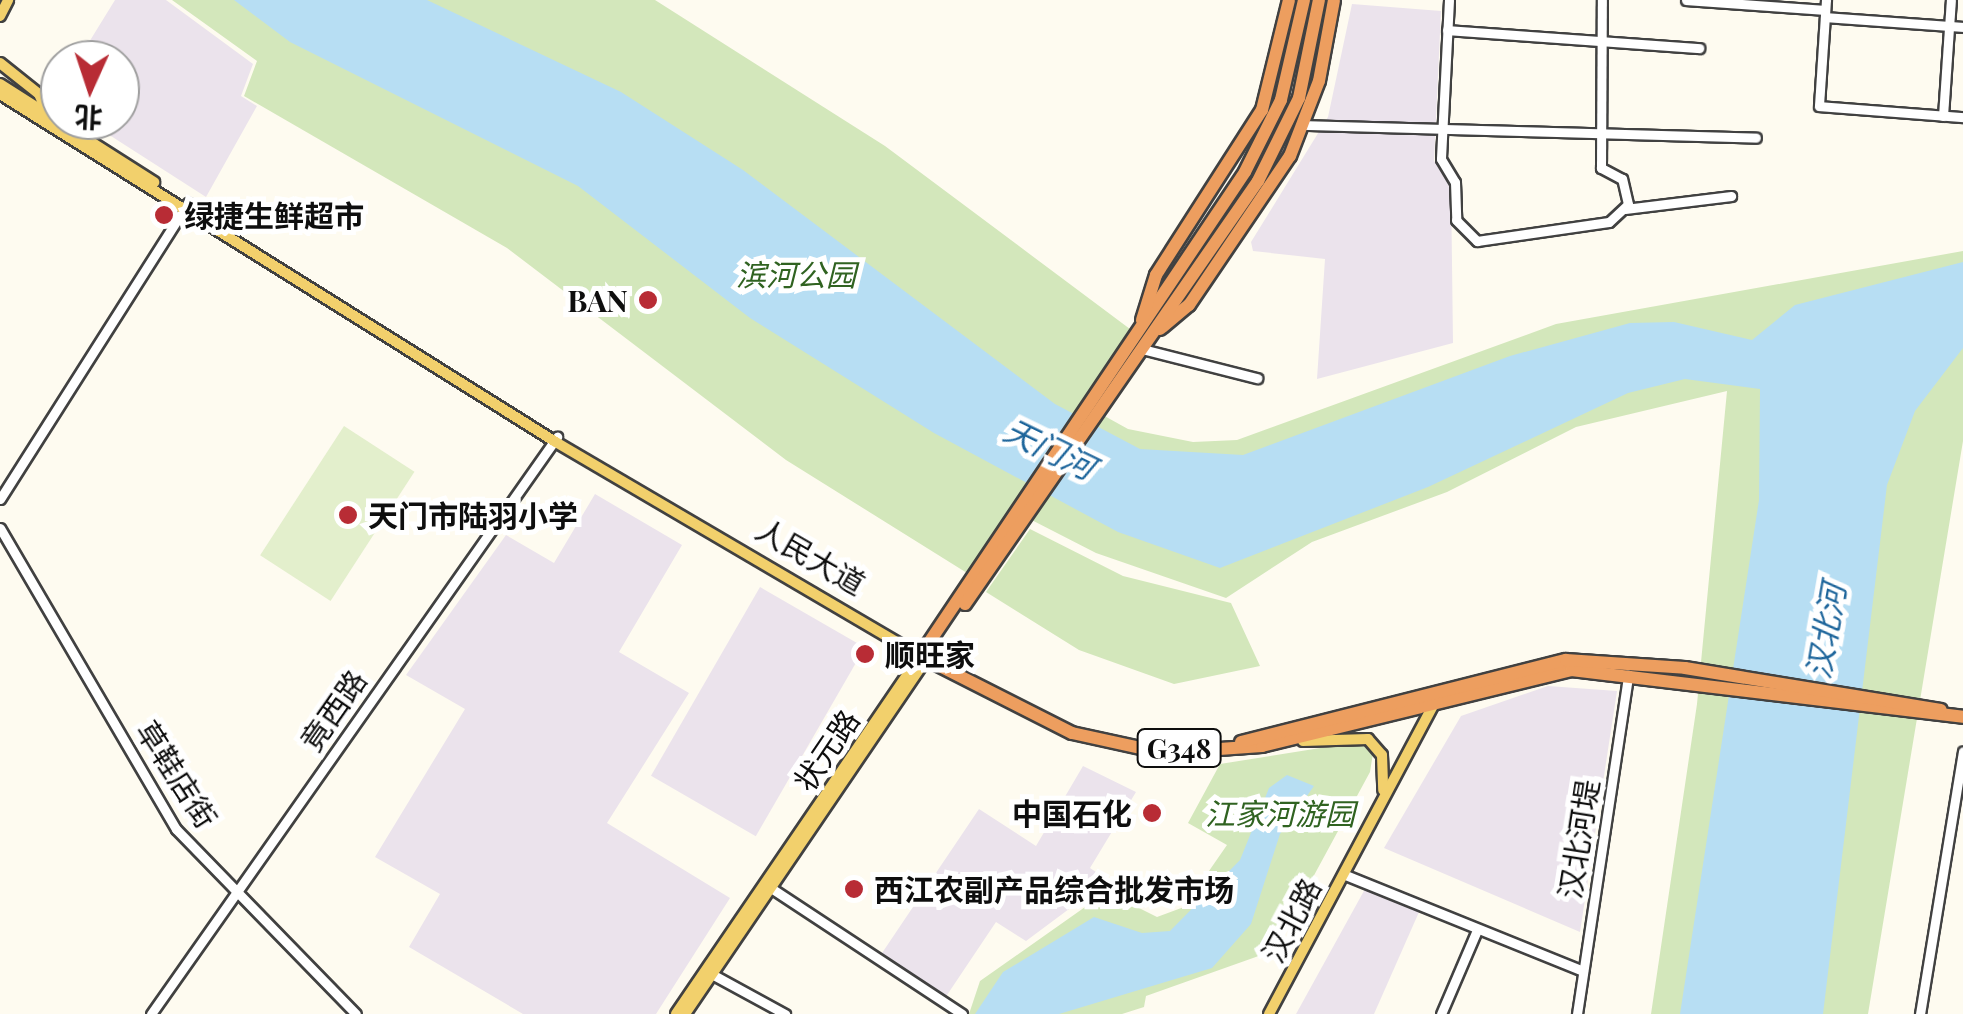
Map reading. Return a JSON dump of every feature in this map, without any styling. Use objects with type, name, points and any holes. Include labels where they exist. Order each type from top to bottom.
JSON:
[{"type":"highway","points":[[1289,51],[1290,0]]},
{"type":"highway","points":[[1144,339],[1260,147],[1304,0]]},
{"type":"highway","points":[[1144,339],[1279,144],[1314,36],[1319,0]]},
{"type":"highway","points":[[1144,339],[1196,296],[1304,125],[1324,62],[1334,0]]},
{"type":"highway","points":[[1314,36],[1324,62]]},
{"type":"highway","name":"状元路","points":[[925,655],[1144,339]]},
{"type":"highway","name":"人民大道","points":[[925,655],[1073,728],[1163,748],[1242,742],[1554,671],[1684,674]]},
{"type":"highway","name":"人民大道","points":[[925,655],[1118,747],[1188,754],[1262,746],[1566,660],[1684,674]]},
{"type":"highway","name":"G348","points":[[1684,674],[1963,716]]},
{"type":"main road","points":[[0,16],[8,0]]},
{"type":"main road","points":[[0,64],[40,96]]},
{"type":"main road","name":"人民大道","points":[[0,84],[40,110]]},
{"type":"main road","name":"人民大道","points":[[0,94],[556,439],[925,655]]},
{"type":"main road","points":[[0,107],[30,112]]},
{"type":"main road","name":"人民大道","points":[[86,140],[186,206]]},
{"type":"main road","name":"状元路","points":[[676,1014],[771,888],[925,655]]},
{"type":"main road","name":"状元路","points":[[685,1014],[709,972],[925,655]]},
{"type":"main road","name":"汉北路","points":[[1269,1014],[1438,696]]},
{"type":"main road","points":[[1262,746],[1368,740],[1384,764],[1382,797]]},
{"type":"street","points":[[1449,0],[1441,135],[1456,220],[1476,241],[1609,222],[1625,209],[1731,196]]},
{"type":"street","points":[[1602,0],[1601,168],[1622,179],[1625,209]]},
{"type":"street","points":[[1686,0],[1825,9],[1963,27]]},
{"type":"street","points":[[1943,116],[1951,0]]},
{"type":"street","points":[[1825,9],[1819,106],[1963,117]]},
{"type":"street","points":[[1447,30],[1698,48]]},
{"type":"street","points":[[1304,125],[1441,135],[1756,138]]},
{"type":"street","points":[[0,499],[186,206]]},
{"type":"street","points":[[1144,339],[1256,378]]},
{"type":"street","name":"竟西路","points":[[151,1014],[556,439]]},
{"type":"street","name":"草鞋店街","points":[[0,528],[176,830],[356,1014]]},
{"type":"street","name":"汉北河堤","points":[[1576,1014],[1628,672]]},
{"type":"street","points":[[1920,1014],[1963,751]]},
{"type":"street","points":[[1344,874],[1583,970]]},
{"type":"street","points":[[771,888],[962,1014]]},
{"type":"street","points":[[1441,1014],[1477,930]]},
{"type":"street","points":[[709,972],[785,1014]]},
{"type":"shaded area","points":[[115,0],[166,0],[253,64],[241,96],[257,106],[206,197],[117,140],[140,140],[140,40],[90,40]]},
{"type":"shaded area","points":[[1352,4],[1441,11],[1434,161],[1451,182],[1453,343],[1317,379],[1325,259],[1253,251],[1251,242],[1328,117]]},
{"type":"shaded area","points":[[595,494],[682,545],[619,652],[689,693],[607,823],[730,898],[656,1014],[523,1014],[409,947],[440,894],[375,857],[465,709],[406,675],[506,535],[554,563]]},
{"type":"shaded area","points":[[760,587],[865,648],[756,836],[651,776]]},
{"type":"shaded area","points":[[1548,686],[1617,691],[1580,932],[1384,848],[1461,716]]},
{"type":"shaded area","points":[[1083,766],[1136,792],[1090,868],[1108,880],[1026,941],[996,922],[945,998],[880,956],[979,809],[1036,846]]},
{"type":"shaded area","points":[[1365,889],[1419,912],[1374,1014],[1296,1014]]},
{"type":"green space","name":"滨河公园","points":[[172,0],[655,0],[885,146],[1130,329],[1081,403],[1128,429],[1193,442],[1237,440],[1556,324],[1963,251],[1963,441],[1868,1014],[1651,1014],[1697,704],[1727,391],[1576,427],[1447,492],[1312,542],[1226,598],[1096,553],[1010,509],[967,573],[786,460],[507,248],[244,96],[257,61]]},
{"type":"green space","points":[[344,426],[414,472],[331,601],[260,555]]},
{"type":"green space","points":[[1030,529],[1123,576],[1231,603],[1260,666],[1174,684],[1079,650],[986,592]]},
{"type":"green space","name":"江家河游园","points":[[1358,742],[1373,753],[1370,772],[1273,951],[1146,996],[1144,1007],[1122,1014],[969,1014],[980,981],[1095,900],[1119,898],[1157,917],[1184,907],[1227,845],[1188,823],[1220,764]]},
{"type":"water","points":[[234,0],[427,0],[621,92],[743,170],[1055,404],[1140,449],[1243,455],[1510,356],[1630,323],[1674,322],[1752,340],[1795,305],[1963,262],[1963,348],[1915,411],[1887,485],[1823,1014],[1680,1014],[1759,500],[1760,389],[1685,379],[1628,393],[1428,487],[1220,568],[1118,532],[934,433],[750,318],[578,186],[290,42]]},
{"type":"water","points":[[1287,775],[1314,786],[1280,834],[1251,924],[1212,968],[1059,1014],[975,1014],[1003,972],[1094,917],[1142,933],[1170,931],[1240,860],[1269,788]]},
{"type":"place","name":"绿捷生鲜超市","points":[[164,215]]},
{"type":"place","name":"BAN","points":[[648,300]]},
{"type":"place","name":"天门市陆羽小学","points":[[348,515]]},
{"type":"place","name":"顺旺家","points":[[865,654]]},
{"type":"place","name":"中国石化","points":[[1152,813]]},
{"type":"place","name":"西江农副产品综合批发市场","points":[[854,889]]},
{"type":"water label","name":"天门河","points":[[1050,448]]},
{"type":"water label","name":"汉北河","points":[[1825,631]]}]
